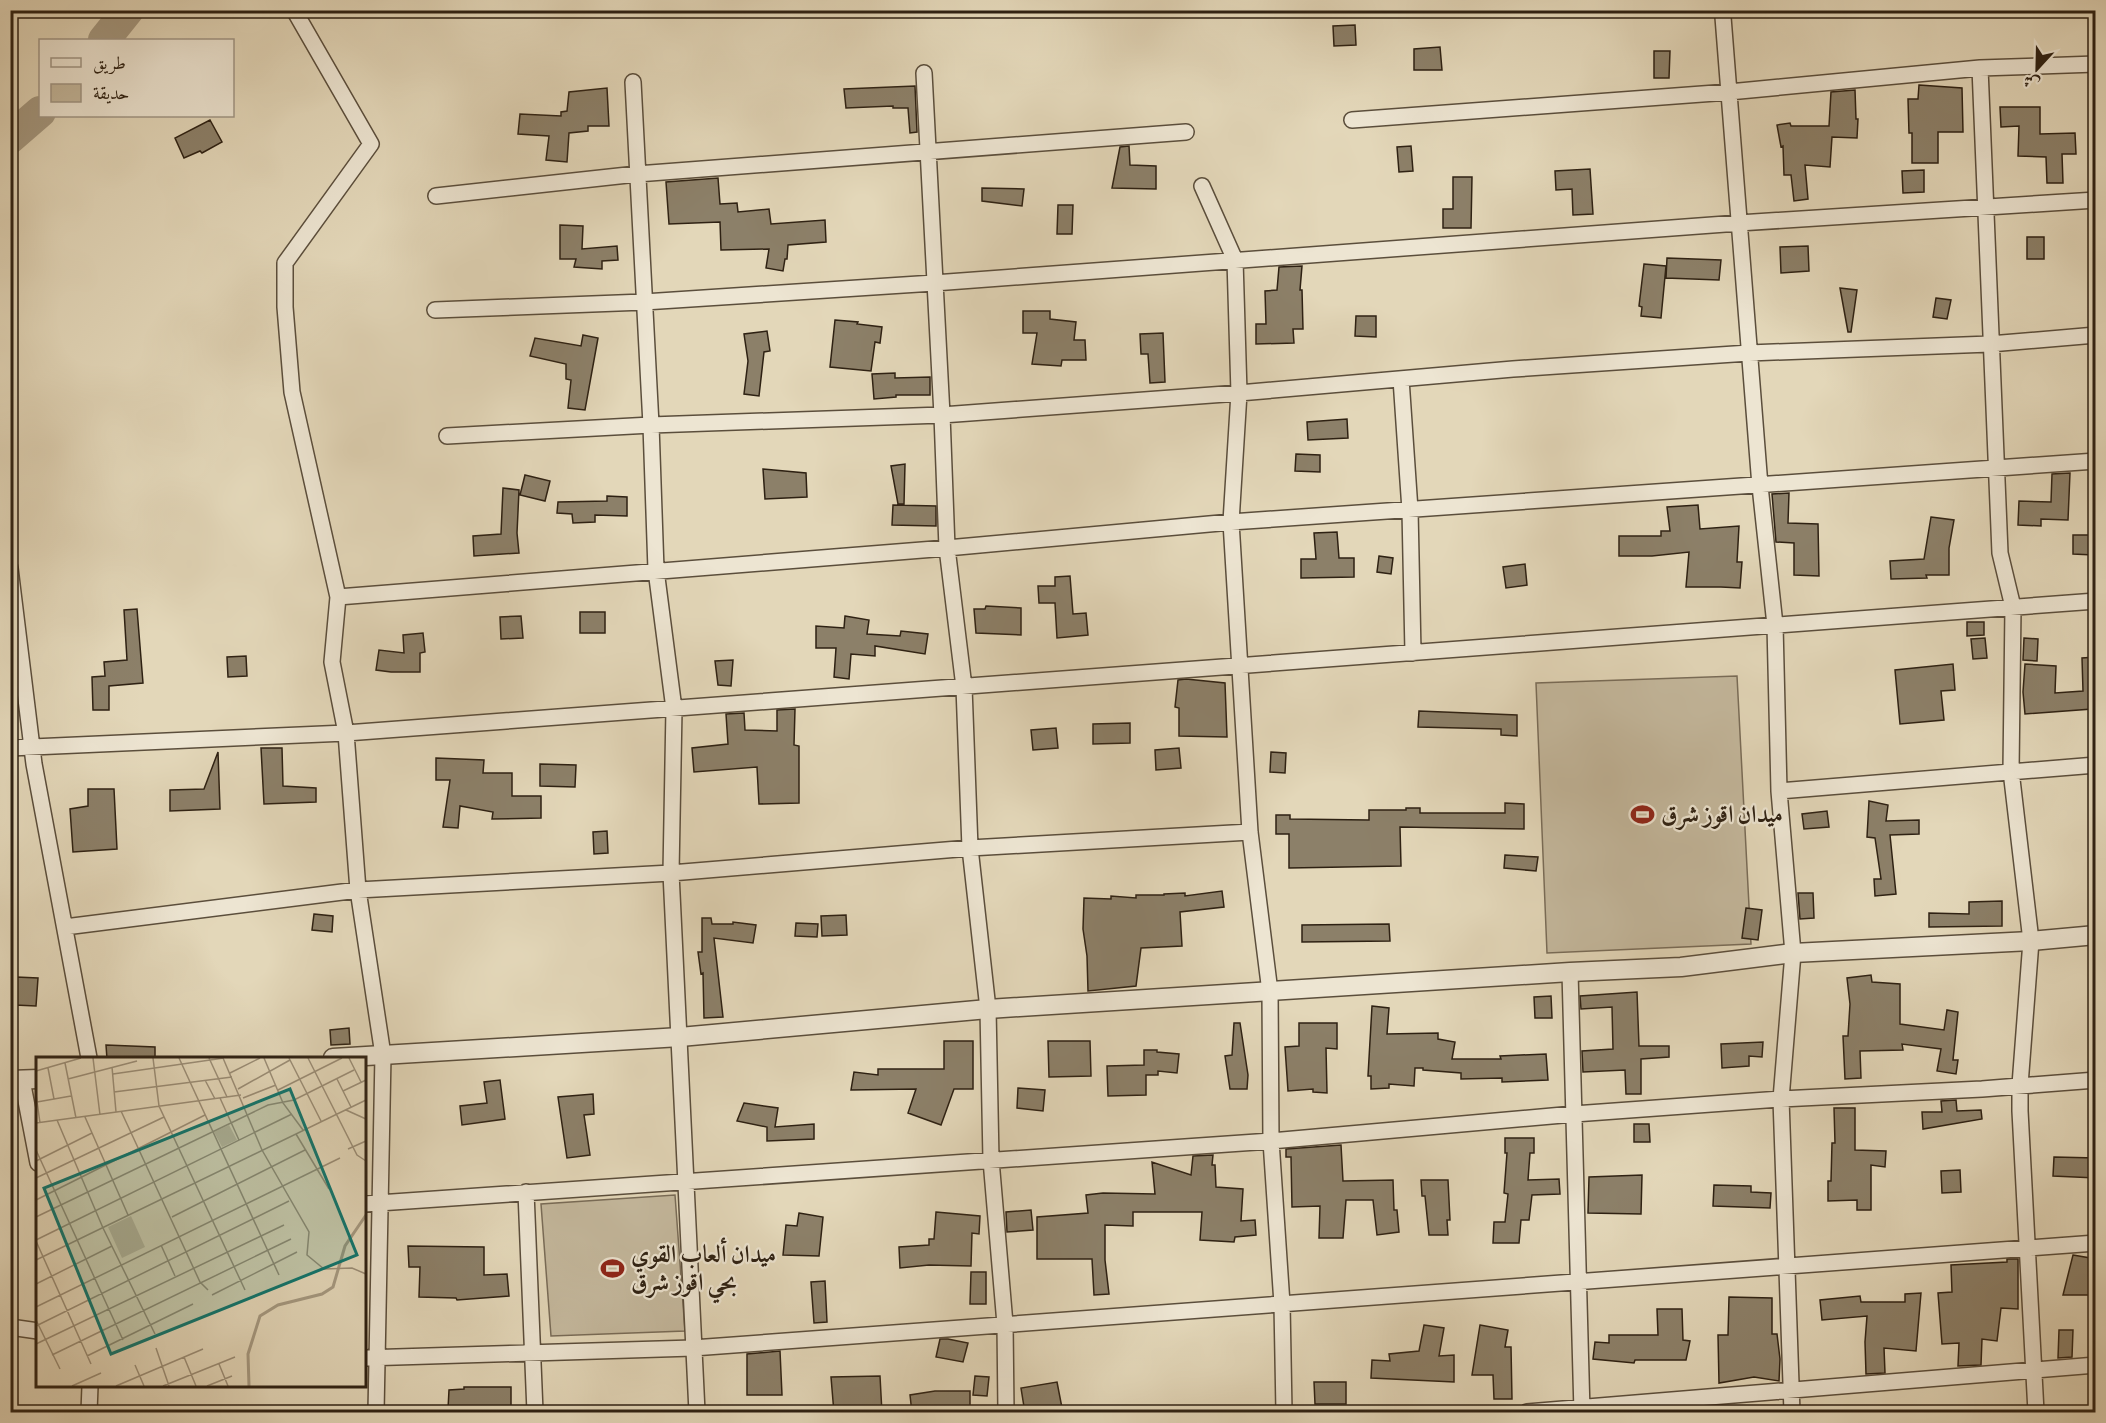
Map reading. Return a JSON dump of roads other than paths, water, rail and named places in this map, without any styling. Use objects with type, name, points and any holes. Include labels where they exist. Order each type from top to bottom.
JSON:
[{"type":"street","points":[[294,10],[371,144],[285,262],[285,307],[292,392],[338,597],[332,662],[346,733],[358,890],[383,1055],[372,1203],[371,1358],[376,1413]]},
{"type":"street","points":[[1723,17],[1760,486],[1775,625],[1779,791],[1793,953],[1781,1099],[1792,1413]]},
{"type":"street","points":[[1352,120],[1729,92],[1980,69],[2096,64]]},
{"type":"street","points":[[1980,69],[2000,554],[2013,607],[2011,771],[2031,941],[2020,1086],[2036,1413]]},
{"type":"street","points":[[924,73],[947,548],[964,687],[970,848],[988,1009],[991,1160],[1005,1324],[1006,1413]]},
{"type":"street","points":[[633,82],[651,425],[656,570],[674,708],[671,873],[697,1413]]},
{"type":"street","points":[[436,196],[637,174],[1186,132]]},
{"type":"street","points":[[1202,186],[1235,260],[1239,393],[1231,522],[1250,832],[1270,993],[1271,1141],[1282,1305],[1284,1413]]},
{"type":"street","points":[[435,310],[644,302],[934,284],[1739,223],[2096,200]]},
{"type":"street","points":[[447,436],[651,425],[942,415],[1749,353],[1990,344],[2096,335]]},
{"type":"street","points":[[1401,379],[1410,510],[1413,653]]},
{"type":"street","points":[[338,597],[947,548],[1231,522],[2096,461]]},
{"type":"street","points":[[10,568],[32,747],[89,1057]]},
{"type":"street","points":[[10,748],[346,733],[2096,601]]},
{"type":"street","points":[[1779,791],[2096,765]]},
{"type":"street","points":[[65,927],[358,890],[671,873],[970,848],[1250,832]]},
{"type":"street","points":[[358,1057],[680,1036],[988,1009],[1270,993],[1570,972],[1681,968],[1793,953],[2031,941],[2096,935]]},
{"type":"street","points":[[1570,972],[1582,1410]]},
{"type":"street","points":[[23,1080],[36,1152]]},
{"type":"street","points":[[372,1203],[1271,1141],[1574,1114],[1781,1099],[2096,1080]]},
{"type":"street","points":[[526,1192],[535,1413]]},
{"type":"street","points":[[371,1358],[693,1348],[2096,1243]]},
{"type":"street","points":[[10,1327],[36,1331]]},
{"type":"street","points":[[1527,1413],[2096,1365]]},
{"type":"street","points":[[89,1413],[90,1387]]},
{"type":"waterway","points":[[105,39],[128,10]]},
{"type":"waterway","points":[[10,138],[39,113]]},
{"type":"place","name":"ميدان اقوز شرق","points":[[1643,814]]},
{"type":"place","name":"ميدان ألعاب القوي بحي اقوز شرق","points":[[613,1268]]}]
